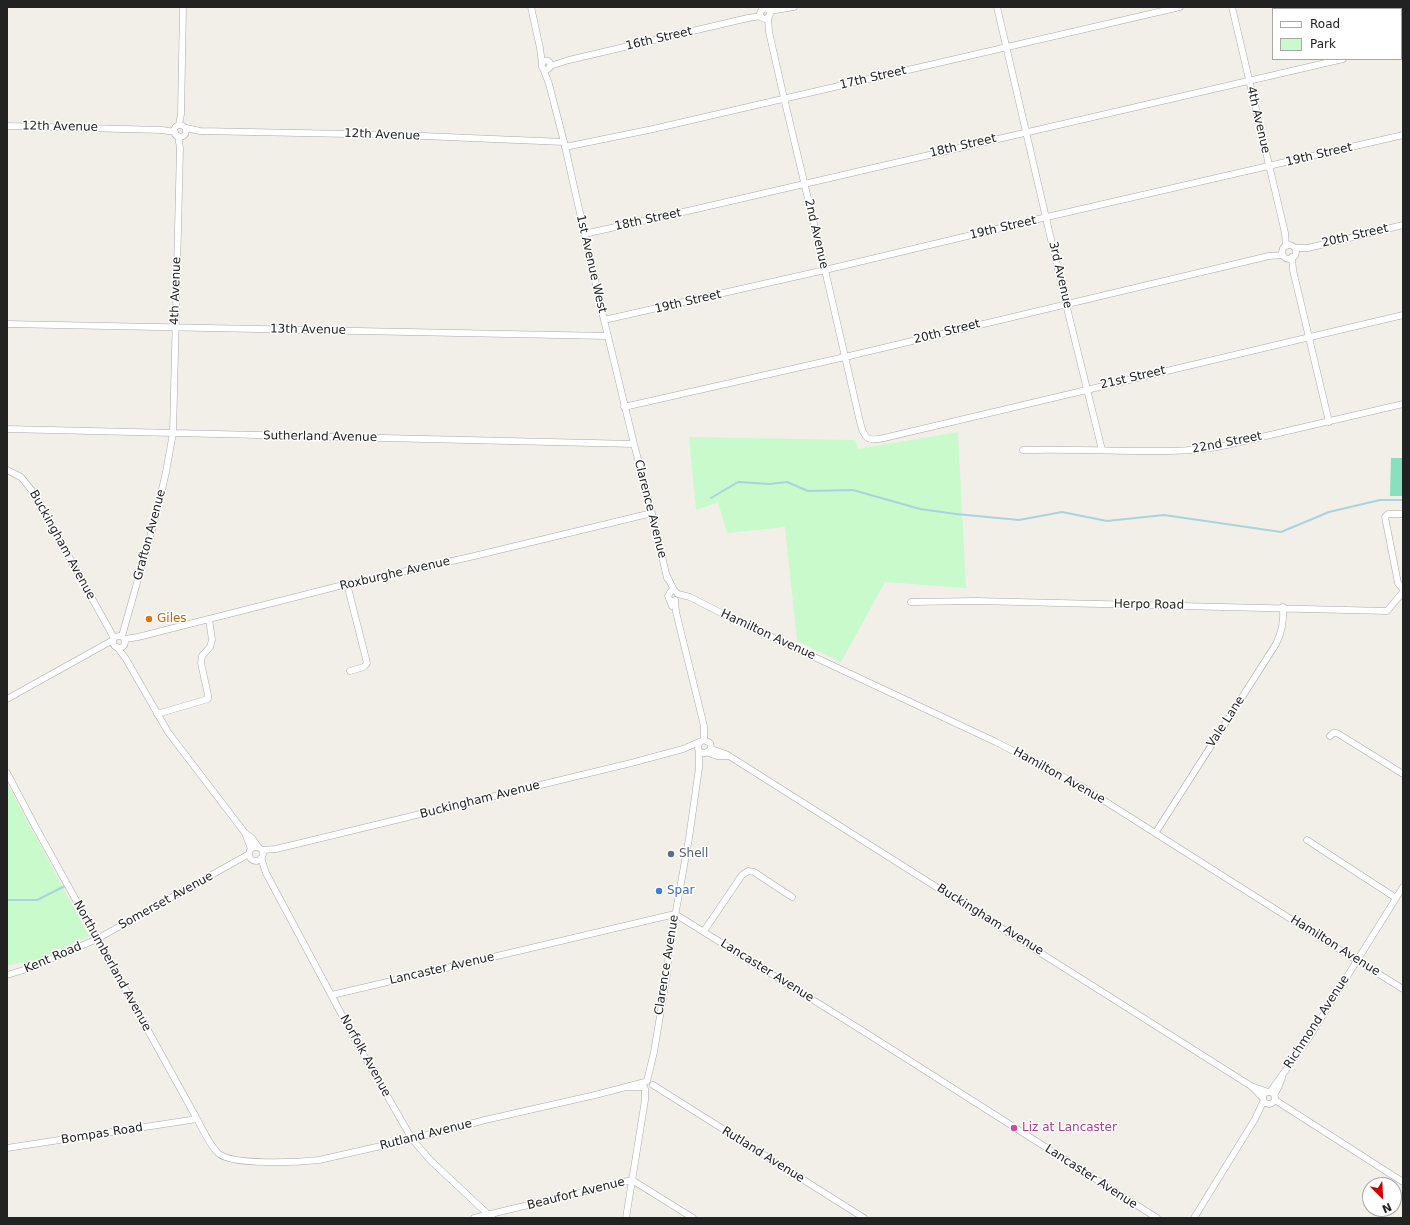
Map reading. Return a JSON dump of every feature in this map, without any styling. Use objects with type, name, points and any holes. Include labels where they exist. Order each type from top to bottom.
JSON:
[{"type":"street","name":"4th Avenue","points":[[173,434],[183,7]]},
{"type":"street","name":"1st Avenue West","points":[[531,7],[540,48],[547,65],[549,84],[565,144],[584,234],[634,444]]},
{"type":"street","name":"16th Street","points":[[547,65],[748,18],[765,12],[794,7]]},
{"type":"street","name":"3rd Avenue","points":[[997,7],[1066,304],[1102,450]]},
{"type":"street","name":"17th Street","points":[[565,144],[653,129],[1180,7]]},
{"type":"street","name":"4th Avenue","points":[[1232,7],[1329,422]]},
{"type":"street","name":"2nd Avenue","points":[[765,12],[864,436]]},
{"type":"street","name":"18th Street","points":[[584,234],[1339,60]]},
{"type":"street","name":"12th Avenue","points":[[7,126],[400,135],[565,144]]},
{"type":"street","name":"19th Street","points":[[604,320],[1403,135]]},
{"type":"street","name":"20th Street","points":[[624,407],[845,357],[1403,225]]},
{"type":"street","name":"21st Street","points":[[864,436],[872,440],[877,440],[1403,314]]},
{"type":"street","name":"13th Avenue","points":[[7,324],[608,336]]},
{"type":"street","name":"22nd Street","points":[[1023,450],[1199,450],[1329,422],[1403,404]]},
{"type":"street","name":"Sutherland Avenue","points":[[7,429],[634,444]]},
{"type":"street","name":"Grafton Avenue","points":[[119,641],[158,506],[173,434]]},
{"type":"street","name":"Clarence Avenue","points":[[626,1218],[645,1100],[652,1074],[651,1067],[669,950],[689,838],[699,768],[704,748],[704,726],[676,612],[674,595],[666,574],[634,444]]},
{"type":"street","name":"Buckingham Avenue","points":[[7,470],[20,478],[33,492],[109,628],[119,641],[126,659],[168,732],[245,833],[257,854],[616,767],[684,749],[704,748],[718,750],[1000,926],[1403,1182]]},
{"type":"street","name":"Roxburghe Avenue","points":[[7,699],[98,649],[104,644],[138,637],[347,584],[470,557],[652,513]]},
{"type":"street","points":[[1402,514],[1388,514],[1385,517],[1398,583],[1403,590]]},
{"type":"street","points":[[347,584],[367,661],[364,667],[350,671]]},
{"type":"street","name":"Herpo Road","points":[[911,602],[984,601],[1283,607],[1387,611],[1403,590]]},
{"type":"street","name":"Hamilton Avenue","points":[[674,595],[695,600],[733,620],[1044,765],[1156,832],[1403,989]]},
{"type":"street","name":"Vale Lane","points":[[1156,832],[1280,637],[1283,607]]},
{"type":"street","points":[[157,714],[208,699],[200,663],[202,656],[210,647],[212,640],[209,619]]},
{"type":"street","points":[[1330,736],[1337,733],[1403,774]]},
{"type":"street","name":"Northumberland Avenue","points":[[7,773],[197,1120],[216,1150],[222,1156]]},
{"type":"street","points":[[1307,840],[1396,898]]},
{"type":"street","name":"Somerset Avenue","points":[[98,939],[235,862],[257,854]]},
{"type":"street","name":"Norfolk Avenue","points":[[257,854],[366,1060],[412,1139],[431,1161],[490,1216]]},
{"type":"street","points":[[704,931],[742,875],[748,870],[754,872],[792,897]]},
{"type":"street","name":"Richmond Avenue","points":[[1194,1218],[1282,1076],[1308,1039],[1403,887]]},
{"type":"street","name":"Lancaster Avenue","points":[[332,995],[675,914],[1157,1218]]},
{"type":"street","name":"Kent Road","points":[[7,975],[30,968],[98,939]]},
{"type":"street","name":"Rutland Avenue","points":[[222,1156],[236,1160],[279,1162],[330,1158],[627,1087],[636,1083],[648,1085],[662,1091],[864,1218]]},
{"type":"street","name":"Bompas Road","points":[[7,1148],[197,1120]]},
{"type":"street","name":"Beaufort Avenue","points":[[474,1218],[490,1216],[632,1180],[693,1218]]},
{"type":"green space","points":[[958,432],[966,588],[885,582],[841,662],[797,641],[785,527],[727,533],[718,502],[696,510],[689,437],[855,440],[858,449]]},
{"type":"green space","points":[[1391,458],[1403,458],[1403,496],[1390,496]]},
{"type":"green space","points":[[7,783],[89,936],[31,962],[7,965]]},
{"type":"waterway","points":[[711,498],[738,482],[770,484],[787,482],[808,491],[853,490],[920,509],[956,514],[1019,520],[1062,512],[1107,521],[1164,515],[1281,532],[1329,512],[1380,500],[1403,500]]},
{"type":"waterway","points":[[7,900],[37,900],[67,885]]},
{"type":"place","name":"Giles","points":[[149,619]]},
{"type":"place","name":"Shell","points":[[671,854]]},
{"type":"place","name":"Spar","points":[[659,891]]},
{"type":"place","name":"Liz at Lancaster","points":[[1014,1128]]}]
